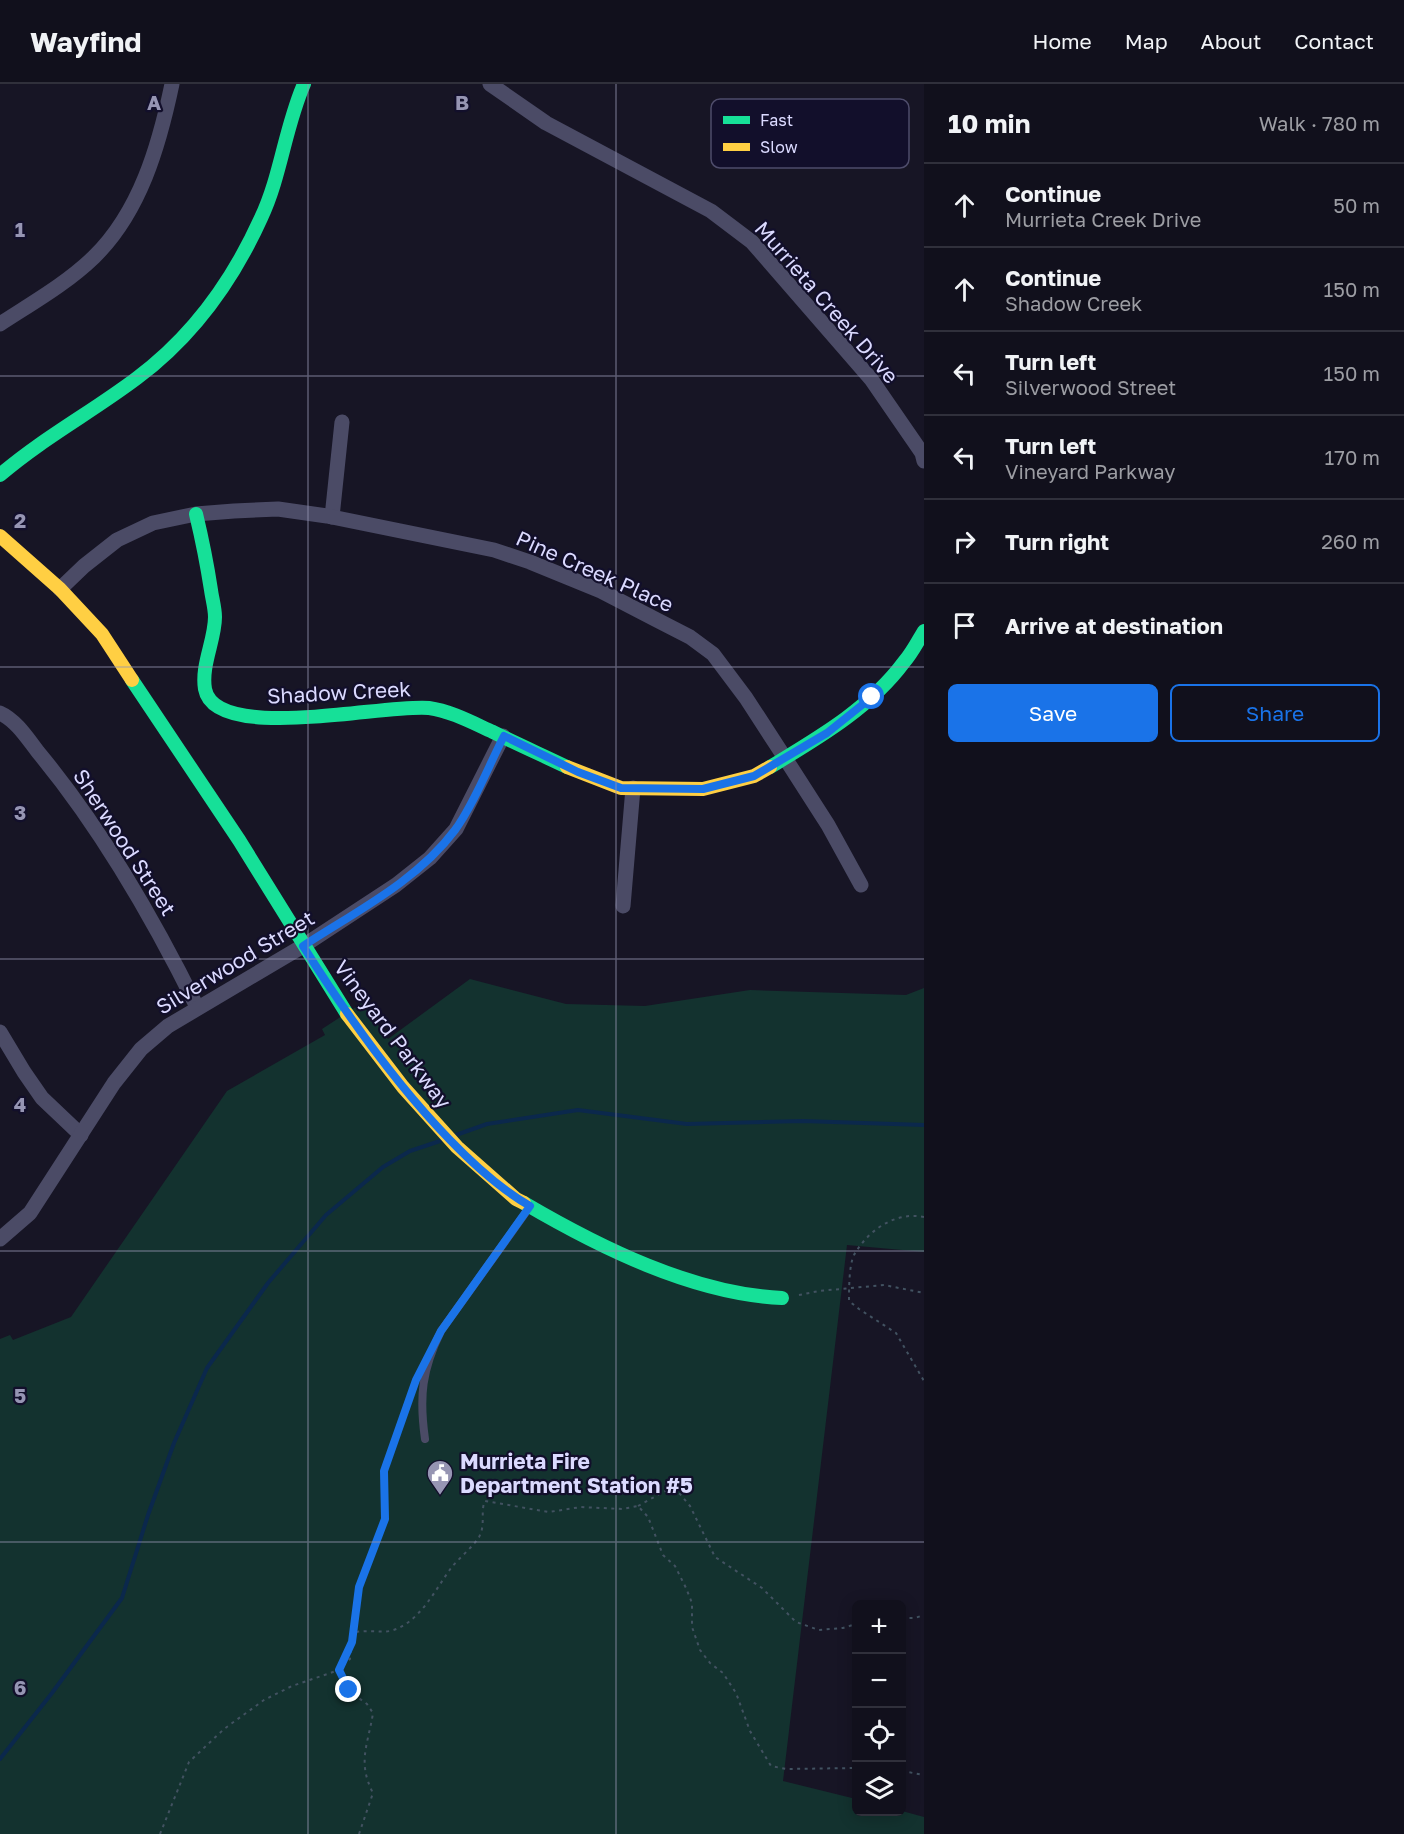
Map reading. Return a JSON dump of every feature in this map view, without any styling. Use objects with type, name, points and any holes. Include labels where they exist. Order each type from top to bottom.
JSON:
[{"type":"street","points":[[0,324],[66,281],[94,258],[110,240],[142,185],[156,148],[172,84]]},
{"type":"street","points":[[0,475],[45,437],[136,379],[161,359],[198,320],[234,270],[265,210],[289,122],[304,84]]},
{"type":"street","name":"Murrieta Creek Drive","points":[[490,84],[546,123],[711,211],[752,242],[871,379],[922,453],[924,461]]},
{"type":"street","points":[[332,517],[342,422]]},
{"type":"street","name":"Pine Creek Place","points":[[60,589],[117,540],[153,523],[196,514],[234,510],[278,509],[332,517],[503,553],[530,562],[601,591],[690,637],[713,654],[746,698],[828,825],[861,885]]},
{"type":"street","name":"Shadow Creek","points":[[196,514],[206,555],[215,617],[205,690],[215,706],[228,712],[251,718],[300,718],[380,709],[429,708],[461,717],[578,772],[621,788],[703,789],[754,776],[785,758]]},
{"type":"street","name":"Vineyard Parkway","points":[[0,536],[60,589],[108,644],[239,840],[343,1008],[428,1117],[481,1169],[516,1199],[573,1232],[633,1260],[703,1284],[758,1297],[782,1298]]},
{"type":"street","points":[[785,758],[827,733],[872,697],[904,663],[924,631]]},
{"type":"street","name":"Sherwood Street","points":[[0,713],[19,728],[52,769],[92,826],[151,918],[197,1007]]},
{"type":"street","name":"Silverwood Street","points":[[0,1239],[30,1213],[114,1083],[141,1049],[168,1026],[303,946],[396,885],[430,858],[456,829],[504,736]]},
{"type":"street","points":[[623,906],[633,788]]},
{"type":"street","points":[[0,1032],[42,1098],[81,1136]]},
{"type":"lane","points":[[425,1439],[421,1409],[424,1375],[431,1352],[441,1331],[530,1206]]},
{"type":"path","points":[[924,1217],[888,1221],[870,1235],[853,1256],[849,1288],[849,1301],[896,1333],[924,1381]]},
{"type":"path","points":[[782,1298],[819,1291],[884,1285],[924,1293]]},
{"type":"path","points":[[160,1834],[189,1762],[224,1729],[264,1700],[292,1686],[339,1670],[350,1659],[359,1587],[385,1519],[384,1471],[412,1390]]},
{"type":"path","points":[[353,1634],[359,1631],[391,1631],[412,1619],[424,1607],[452,1567],[479,1537],[484,1521],[485,1501],[549,1512],[581,1507],[622,1509],[638,1506],[665,1491],[680,1494],[690,1506],[715,1557],[762,1588],[796,1622],[819,1630],[843,1629],[852,1626]]},
{"type":"path","points":[[638,1506],[648,1517],[663,1555],[675,1566],[686,1588],[692,1603],[692,1627],[700,1650],[710,1663],[723,1673],[736,1693],[750,1731],[771,1766],[786,1769],[852,1768]]},
{"type":"path","points":[[906,1617],[924,1615]]},
{"type":"path","points":[[339,1670],[349,1690],[367,1704],[373,1713],[363,1760],[366,1780],[373,1793],[359,1834]]},
{"type":"path","points":[[906,1772],[924,1775]]},
{"type":"green space","points":[[470,979],[566,1004],[645,1006],[750,990],[906,995],[924,988],[924,1252],[847,1245],[783,1781],[852,1798],[852,1816],[906,1816],[906,1812],[924,1817],[924,1834],[0,1834],[0,1339],[10,1335],[13,1340],[71,1317],[227,1091],[325,1035],[322,1029],[362,1003],[388,1039]]},
{"type":"waterway","points":[[456,1135],[487,1124],[578,1110],[687,1124],[803,1121],[924,1125]]},
{"type":"waterway","points":[[0,1759],[122,1598],[174,1443],[207,1368],[268,1283],[326,1215],[383,1167],[410,1151],[440,1141]]},
{"type":"traffic: fast","points":[[0,475],[33,449],[157,362],[193,326],[209,306],[238,263],[268,202],[292,117],[304,84]]},
{"type":"traffic: fast","points":[[196,514],[215,614],[204,680],[205,689],[216,705],[238,714],[269,718],[429,708],[462,718],[567,767]]},
{"type":"traffic: fast","points":[[770,767],[842,721],[875,694],[907,658],[924,631]]},
{"type":"traffic: fast","points":[[132,680],[239,840],[347,1014]]},
{"type":"traffic: fast","points":[[524,1203],[583,1236],[648,1266],[715,1288],[748,1295],[782,1298]]},
{"type":"traffic: slow","points":[[0,536],[60,589],[102,634],[132,680]]},
{"type":"traffic: slow","points":[[567,767],[621,788],[703,789],[754,776],[770,767]]},
{"type":"traffic: slow","points":[[347,1014],[403,1087],[457,1147],[516,1199],[524,1203]]},
{"type":"place","name":"Murrieta Fire Department Station #5","points":[[440,1496]]},
{"type":"route","points":[[349,1690],[339,1670],[352,1642],[359,1587],[385,1519],[384,1471],[416,1380],[441,1331],[530,1206],[516,1199],[481,1169],[428,1117],[343,1008],[303,946],[396,885],[430,858],[456,829],[504,736],[578,772],[621,788],[703,789],[754,776],[827,733],[872,697]]}]
